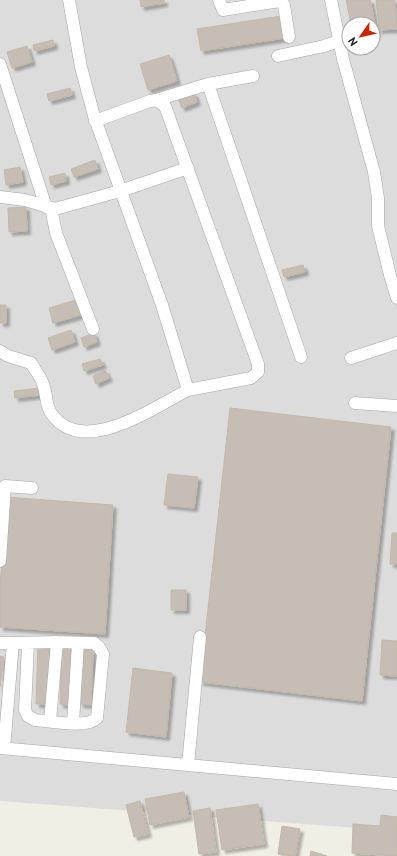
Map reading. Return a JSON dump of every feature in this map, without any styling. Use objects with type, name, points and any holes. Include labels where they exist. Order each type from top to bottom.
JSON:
[{"type":"street","points":[[69,0],[85,85],[95,120],[162,305],[188,390]]},
{"type":"street","points":[[219,0],[223,10],[280,0],[284,5],[289,37]]},
{"type":"street","points":[[331,0],[339,40],[374,172],[378,198],[378,226],[397,298]]},
{"type":"street","points":[[278,56],[324,46],[339,40]]},
{"type":"street","points":[[0,64],[56,232],[94,329]]},
{"type":"street","points":[[95,120],[208,84],[254,76]]},
{"type":"street","points":[[208,84],[301,357]]},
{"type":"street","points":[[0,351],[8,356],[31,363],[43,383],[46,403],[51,413],[66,426],[80,431],[92,432],[114,428],[188,390],[251,378],[258,372],[258,364],[167,110],[162,102],[156,100]]},
{"type":"street","points":[[0,197],[25,200],[48,207],[64,207],[120,191],[188,168]]},
{"type":"street","points":[[351,358],[397,343]]},
{"type":"street","points":[[355,402],[397,406]]},
{"type":"street","points":[[0,561],[5,486],[32,488]]},
{"type":"street","points":[[188,765],[200,637]]},
{"type":"street","points":[[0,642],[94,643],[99,647],[103,654],[97,718],[93,722],[85,724],[35,720],[28,716],[25,710],[28,643]]},
{"type":"street","points":[[50,721],[57,642]]},
{"type":"street","points":[[13,643],[2,748],[397,784]]},
{"type":"street","points":[[73,723],[78,643]]},
{"type":"shaded area","points":[[0,0],[397,0],[397,831],[0,801]]},
{"type":"building","points":[[140,0],[164,0],[164,3],[141,7]]},
{"type":"building","points":[[346,0],[370,0],[373,16],[349,16]]},
{"type":"building","points":[[376,0],[395,0],[397,29],[381,30],[381,16],[378,16]]},
{"type":"building","points":[[281,16],[285,38],[201,51],[197,29]]},
{"type":"building","points":[[53,40],[54,46],[34,51],[33,45]]},
{"type":"building","points":[[27,46],[32,62],[12,68],[7,52]]},
{"type":"building","points":[[169,55],[177,81],[148,90],[140,64]]},
{"type":"building","points":[[70,88],[72,95],[49,101],[47,94]]},
{"type":"building","points":[[194,93],[197,102],[182,108],[178,99]]},
{"type":"building","points":[[95,160],[98,169],[74,177],[71,169]]},
{"type":"building","points":[[20,167],[23,182],[6,185],[4,170]]},
{"type":"building","points":[[65,173],[66,181],[51,185],[49,177]]},
{"type":"building","points":[[26,207],[27,231],[9,232],[8,208]]},
{"type":"building","points":[[303,265],[305,272],[284,277],[282,270]]},
{"type":"building","points":[[76,300],[81,315],[53,323],[49,308]]},
{"type":"building","points":[[0,305],[6,305],[6,323],[0,323]]},
{"type":"building","points":[[71,330],[75,342],[52,350],[48,338]]},
{"type":"building","points":[[94,333],[97,342],[84,347],[81,338]]},
{"type":"building","points":[[100,359],[103,365],[84,371],[82,364]]},
{"type":"building","points":[[105,370],[109,378],[96,384],[93,376]]},
{"type":"building","points":[[40,388],[41,395],[15,398],[14,391]]},
{"type":"building","points":[[230,408],[391,427],[362,701],[200,682]]},
{"type":"building","points":[[168,474],[198,477],[194,508],[164,505]]},
{"type":"building","points":[[6,497],[113,505],[105,634],[0,627],[0,588]]},
{"type":"building","points":[[392,533],[397,533],[397,564],[390,564]]},
{"type":"building","points":[[171,590],[186,590],[186,610],[171,610]]},
{"type":"building","points":[[382,640],[397,641],[397,676],[380,675]]},
{"type":"building","points":[[38,645],[50,646],[48,704],[36,704]]},
{"type":"building","points":[[62,645],[71,645],[68,705],[60,704]]},
{"type":"building","points":[[82,650],[93,650],[91,705],[80,704]]},
{"type":"building","points":[[0,656],[4,657],[0,687]]},
{"type":"building","points":[[133,668],[172,673],[166,737],[126,732]]},
{"type":"building","points":[[184,792],[189,817],[150,825],[145,799]]},
{"type":"building","points":[[140,801],[148,834],[134,837],[126,805]]},
{"type":"building","points":[[258,804],[264,844],[222,850],[216,810]]},
{"type":"building","points":[[210,808],[216,852],[199,854],[193,811]]},
{"type":"building","points":[[381,815],[397,817],[397,856],[352,853],[353,824],[380,826]]},
{"type":"building","points":[[282,826],[300,829],[295,856],[278,854]]},
{"type":"building","points":[[311,851],[327,856],[310,856]]}]
